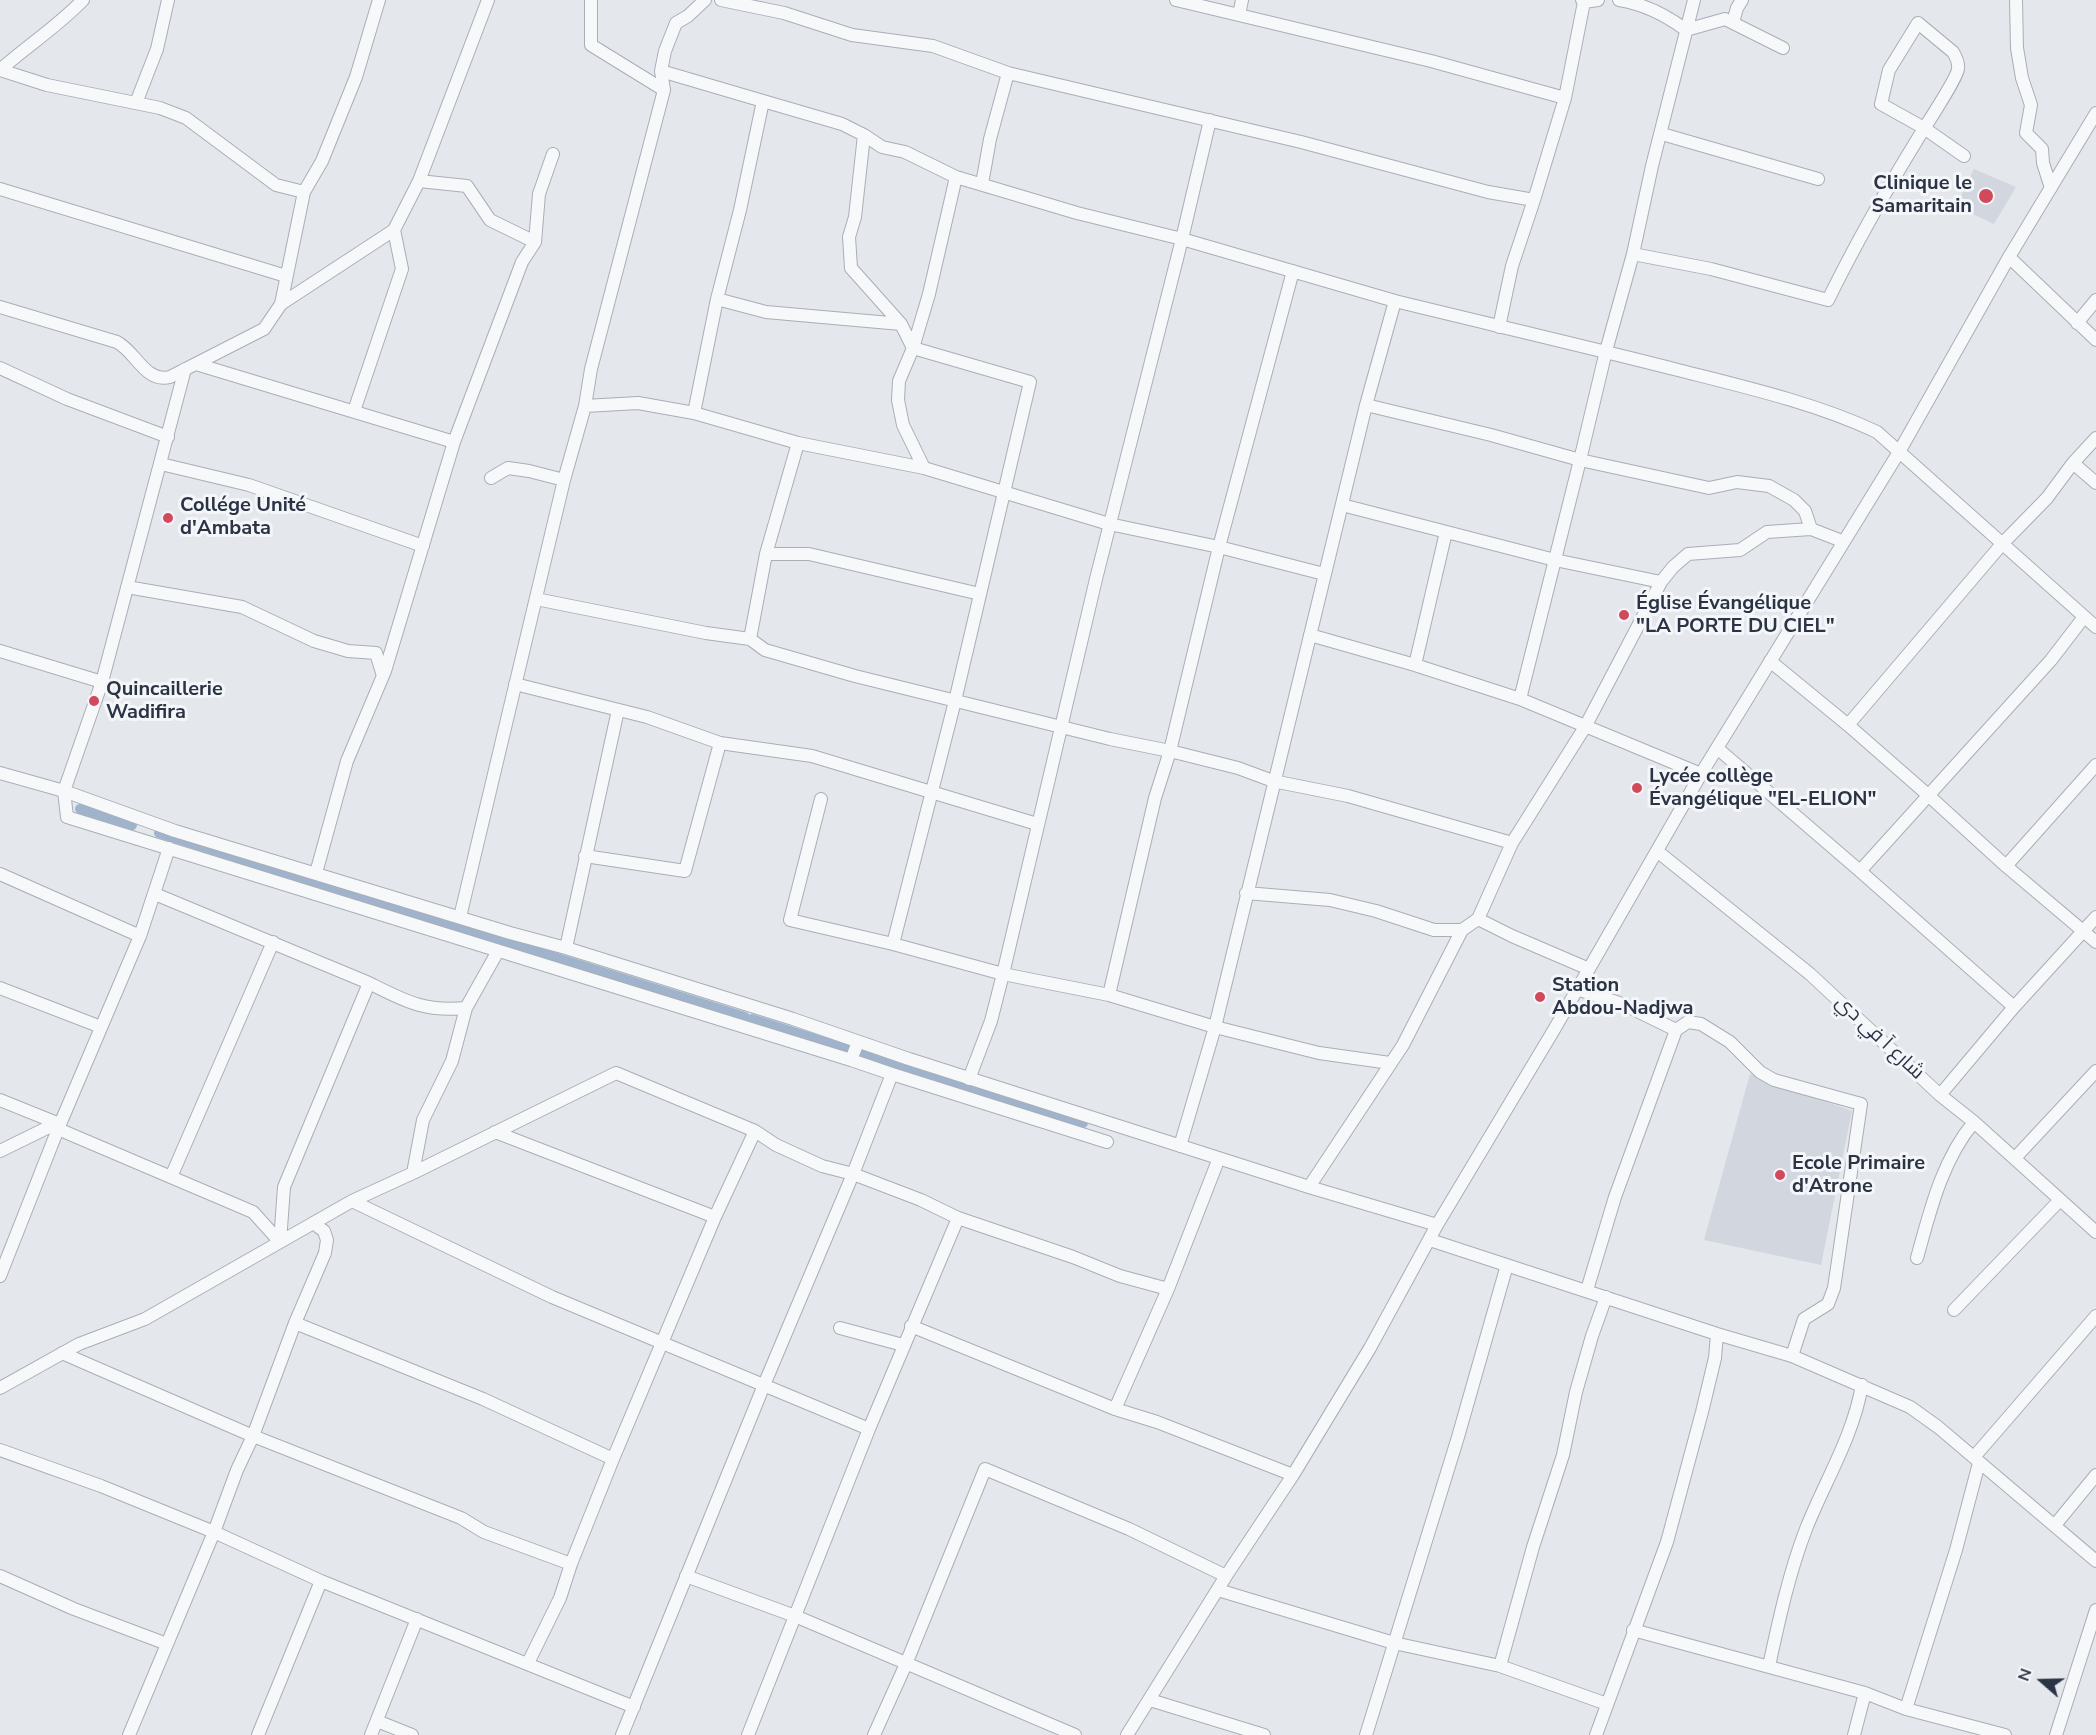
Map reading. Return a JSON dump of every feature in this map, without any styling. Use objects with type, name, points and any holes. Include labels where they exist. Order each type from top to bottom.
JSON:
[{"type":"street","points":[[83,0],[0,70],[47,85],[160,108],[186,118],[276,185],[304,192]]},
{"type":"street","points":[[136,103],[156,49],[168,0]]},
{"type":"street","points":[[281,304],[304,192],[322,161],[356,77],[379,0]]},
{"type":"street","points":[[0,307],[117,342],[149,373],[157,377],[170,377],[264,329],[281,304],[394,230],[419,181],[488,0]]},
{"type":"street","points":[[591,0],[591,45],[664,90]]},
{"type":"street","points":[[460,917],[564,480],[585,406],[591,369],[664,90],[661,71],[665,51],[676,23],[688,16],[705,0]]},
{"type":"street","points":[[721,0],[784,13],[852,35],[933,46],[1008,73],[1210,120],[1467,187],[1534,200]]},
{"type":"street","points":[[1176,0],[1431,61],[1565,98]]},
{"type":"street","points":[[1239,15],[1242,0]]},
{"type":"street","points":[[1499,327],[1512,266],[1565,98],[1583,1],[1598,0]]},
{"type":"street","points":[[1619,0],[1640,4],[1672,20],[1686,30]]},
{"type":"street","points":[[1520,699],[1581,460],[1606,351],[1633,254],[1652,166],[1662,134],[1694,0]]},
{"type":"street","points":[[1733,22],[1742,0]]},
{"type":"street","points":[[2016,0],[2022,78],[2031,105],[2026,133],[2042,149],[2043,163],[2051,188]]},
{"type":"street","points":[[1686,30],[1725,19],[1783,48]]},
{"type":"street","points":[[1633,254],[1711,269],[1828,300],[1870,216],[1924,128],[1959,70],[1957,58],[1953,52],[1918,23],[1889,70],[1881,104],[1924,128],[1964,156]]},
{"type":"street","points":[[661,71],[842,124],[882,147],[905,152],[956,177],[1077,213],[1182,239],[1395,301],[1748,387],[1855,422],[1877,432],[2096,627]]},
{"type":"street","points":[[982,184],[990,139],[1008,73]]},
{"type":"street","points":[[694,413],[717,299],[740,210],[763,101]]},
{"type":"street","points":[[1127,1735],[1226,1576],[1293,1475],[1370,1348],[1437,1225],[1589,969],[1701,774],[1842,541],[1899,452],[2010,257],[2096,113]]},
{"type":"street","points":[[969,1078],[991,1021],[1003,974],[1109,524],[1210,120]]},
{"type":"street","points":[[1662,134],[1818,179]]},
{"type":"street","points":[[864,135],[855,217],[849,237],[852,268],[901,324],[913,348],[1030,382],[955,701],[893,944]]},
{"type":"street","points":[[316,873],[347,761],[383,676],[454,442],[522,262],[535,242],[538,194],[553,154]]},
{"type":"street","points":[[924,468],[903,425],[898,400],[899,381],[913,348],[929,294],[956,177]]},
{"type":"street","points":[[419,181],[467,186],[490,220],[535,242]]},
{"type":"street","points":[[0,189],[286,276]]},
{"type":"street","points":[[354,411],[402,268],[394,230]]},
{"type":"street","points":[[2010,257],[2096,340]]},
{"type":"street","points":[[1109,995],[1155,798],[1170,751],[1219,547],[1293,271]]},
{"type":"street","points":[[717,299],[766,312],[901,324]]},
{"type":"street","points":[[2076,323],[2096,300]]},
{"type":"street","points":[[1180,1146],[1215,1027],[1341,505],[1395,301]]},
{"type":"street","points":[[191,367],[354,411],[454,442]]},
{"type":"street","points":[[191,367],[168,437],[102,682],[64,791],[67,817],[397,917],[498,951],[1107,1142]]},
{"type":"street","points":[[0,368],[67,399],[168,437]]},
{"type":"street","points":[[585,406],[639,404],[694,413],[798,443],[924,468],[1109,524],[1219,547],[1324,574]]},
{"type":"street","points":[[1366,405],[1469,429],[1581,460],[1709,488],[1737,482],[1769,486],[1794,500],[1805,511],[1811,529]]},
{"type":"street","points":[[1848,725],[2002,544],[2047,498],[2073,463],[2096,438]]},
{"type":"street","points":[[750,639],[766,554],[798,443]]},
{"type":"street","points":[[2073,463],[2096,483]]},
{"type":"street","points":[[161,464],[249,485],[423,546]]},
{"type":"street","points":[[491,478],[508,468],[564,480]]},
{"type":"street","points":[[1341,505],[1555,560],[1661,582]]},
{"type":"street","points":[[1309,1187],[1403,1045],[1462,930],[1478,919],[1512,843],[1585,727],[1661,582],[1673,567],[1688,554],[1740,550],[1767,532],[1811,529],[1842,541]]},
{"type":"street","points":[[1415,665],[1446,532]]},
{"type":"street","points":[[766,554],[809,554],[980,594]]},
{"type":"street","points":[[128,587],[242,607],[314,641],[348,651],[376,653],[383,676]]},
{"type":"street","points":[[536,599],[706,633],[750,639],[765,650],[955,701],[1238,768],[1273,781],[1348,796],[1512,843]]},
{"type":"street","points":[[1860,871],[2051,660],[2084,617]]},
{"type":"street","points":[[1310,635],[1415,665],[1520,699],[1701,774]]},
{"type":"street","points":[[0,651],[102,682]]},
{"type":"street","points":[[1770,661],[1848,725],[2006,866],[2096,942]]},
{"type":"street","points":[[515,684],[647,717],[720,743],[812,756],[1037,824]]},
{"type":"street","points":[[566,948],[618,710]]},
{"type":"street","points":[[585,856],[685,871],[720,743]]},
{"type":"street","points":[[1717,748],[2014,1007]]},
{"type":"street","points":[[2006,866],[2096,765]]},
{"type":"street","points":[[0,773],[64,791],[175,831],[566,948],[793,1019],[1180,1146],[1437,1225]]},
{"type":"street","points":[[821,799],[790,920],[893,944],[1003,974],[1109,995],[1215,1027],[1319,1053],[1390,1064]]},
{"type":"street","points":[[0,1276],[4,1260],[58,1126],[140,936],[169,848]]},
{"type":"street","name":"شارع آ في دي","points":[[1657,851],[1810,974],[1940,1095],[2015,1158],[2096,1232]]},
{"type":"street","points":[[0,874],[140,936]]},
{"type":"street","points":[[1246,893],[1330,900],[1376,910],[1434,930],[1462,930]]},
{"type":"street","points":[[155,894],[369,983],[402,1000],[429,1009],[466,1008]]},
{"type":"street","points":[[1940,1095],[2014,1007],[2096,917]]},
{"type":"street","points":[[1478,919],[1589,969]]},
{"type":"street","points":[[171,1177],[273,942]]},
{"type":"street","points":[[413,1173],[423,1120],[452,1061],[466,1008],[498,951]]},
{"type":"street","points":[[280,1242],[284,1187],[369,983]]},
{"type":"street","points":[[0,988],[101,1027]]},
{"type":"street","points":[[1577,989],[1625,1005],[1676,1030]]},
{"type":"street","points":[[1587,1290],[1615,1197],[1676,1030],[1688,1022],[1701,1024],[1730,1042],[1760,1072],[1774,1080],[1861,1104],[1834,1288],[1828,1304],[1804,1318],[1792,1356]]},
{"type":"street","points":[[851,1060],[858,1042]]},
{"type":"street","points":[[2015,1158],[2096,1071]]},
{"type":"street","points":[[0,1388],[79,1344],[145,1318],[352,1201],[616,1073],[755,1131],[776,1145],[813,1161],[921,1200],[958,1218],[1073,1257],[1120,1276],[1168,1289]]},
{"type":"street","points":[[622,1735],[764,1385],[854,1174],[892,1074]]},
{"type":"street","points":[[0,1101],[253,1212],[280,1242]]},
{"type":"street","points":[[1917,1258],[1927,1221],[1951,1155],[1974,1122]]},
{"type":"street","points":[[0,1151],[58,1126]]},
{"type":"street","points":[[528,1663],[560,1598],[571,1564],[661,1344],[715,1217],[755,1131]]},
{"type":"street","points":[[495,1132],[715,1217]]},
{"type":"street","points":[[1115,1409],[1168,1289],[1219,1158]]},
{"type":"street","points":[[1954,1310],[2060,1200]]},
{"type":"street","points":[[352,1201],[552,1297],[869,1429]]},
{"type":"street","points":[[748,1735],[903,1345],[958,1218]]},
{"type":"street","points":[[129,1735],[214,1532],[295,1323],[325,1253],[327,1240],[324,1231],[313,1222]]},
{"type":"street","points":[[1430,1240],[1717,1334],[1792,1356],[1910,1407],[2096,1561]]},
{"type":"street","points":[[1366,1735],[1458,1437],[1508,1265]]},
{"type":"street","points":[[1500,1666],[1533,1547],[1563,1455],[1576,1392],[1592,1336],[1606,1297]]},
{"type":"street","points":[[1906,1709],[1956,1550],[1976,1460],[2096,1316]]},
{"type":"street","points":[[295,1323],[483,1399],[613,1459]]},
{"type":"street","points":[[912,1326],[1115,1409],[1157,1422],[1293,1475]]},
{"type":"street","points":[[840,1328],[903,1345]]},
{"type":"street","points":[[1596,1735],[1667,1542],[1715,1358],[1717,1334]]},
{"type":"street","points":[[62,1353],[253,1436],[461,1518],[484,1532],[571,1564]]},
{"type":"street","points":[[1769,1666],[1796,1557],[1825,1485],[1838,1461],[1862,1385]]},
{"type":"street","points":[[0,1450],[101,1486],[214,1532],[321,1581],[634,1707]]},
{"type":"street","points":[[874,1735],[906,1664],[985,1469],[1129,1529],[1226,1576]]},
{"type":"street","points":[[2055,1525],[2096,1475]]},
{"type":"street","points":[[0,1576],[74,1609],[167,1644]]},
{"type":"street","points":[[686,1576],[795,1616],[1075,1735]]},
{"type":"street","points":[[258,1735],[321,1581]]},
{"type":"street","points":[[1218,1590],[1394,1643],[1500,1666],[1607,1704]]},
{"type":"street","points":[[2056,1735],[2096,1610]]},
{"type":"street","points":[[371,1735],[417,1619]]},
{"type":"street","points":[[1633,1630],[1865,1693],[1906,1709],[2005,1735]]},
{"type":"street","points":[[1854,1735],[1865,1693]]},
{"type":"street","points":[[1150,1700],[1264,1735]]},
{"type":"street","points":[[377,1721],[412,1735]]},
{"type":"shaded area","name":"Clinique le Samaritain","points":[[1974,169],[2016,187],[1994,224],[1956,206]]},
{"type":"shaded area","name":"Ecole Primaire d'Atrone","points":[[1750,1074],[1852,1111],[1821,1265],[1704,1240]]},
{"type":"waterway","points":[[80,809],[132,825]]},
{"type":"waterway","points":[[159,833],[745,1017]]},
{"type":"waterway","points":[[752,1019],[850,1050]]},
{"type":"waterway","points":[[862,1054],[1083,1123]]},
{"type":"place","name":"Clinique le Samaritain","points":[[1986,196]]},
{"type":"place","name":"Collége Unité d'Ambata","points":[[168,518]]},
{"type":"place","name":"Église Évangélique \"LA PORTE DU CIEL\"","points":[[1624,615]]},
{"type":"place","name":"Quincaillerie Wadifira","points":[[94,701]]},
{"type":"place","name":"Lycée collège Évangélique \"EL-ELION\"","points":[[1637,788]]},
{"type":"place","name":"Station Abdou-Nadjwa","points":[[1540,997]]},
{"type":"place","name":"Ecole Primaire d'Atrone","points":[[1780,1175]]}]
